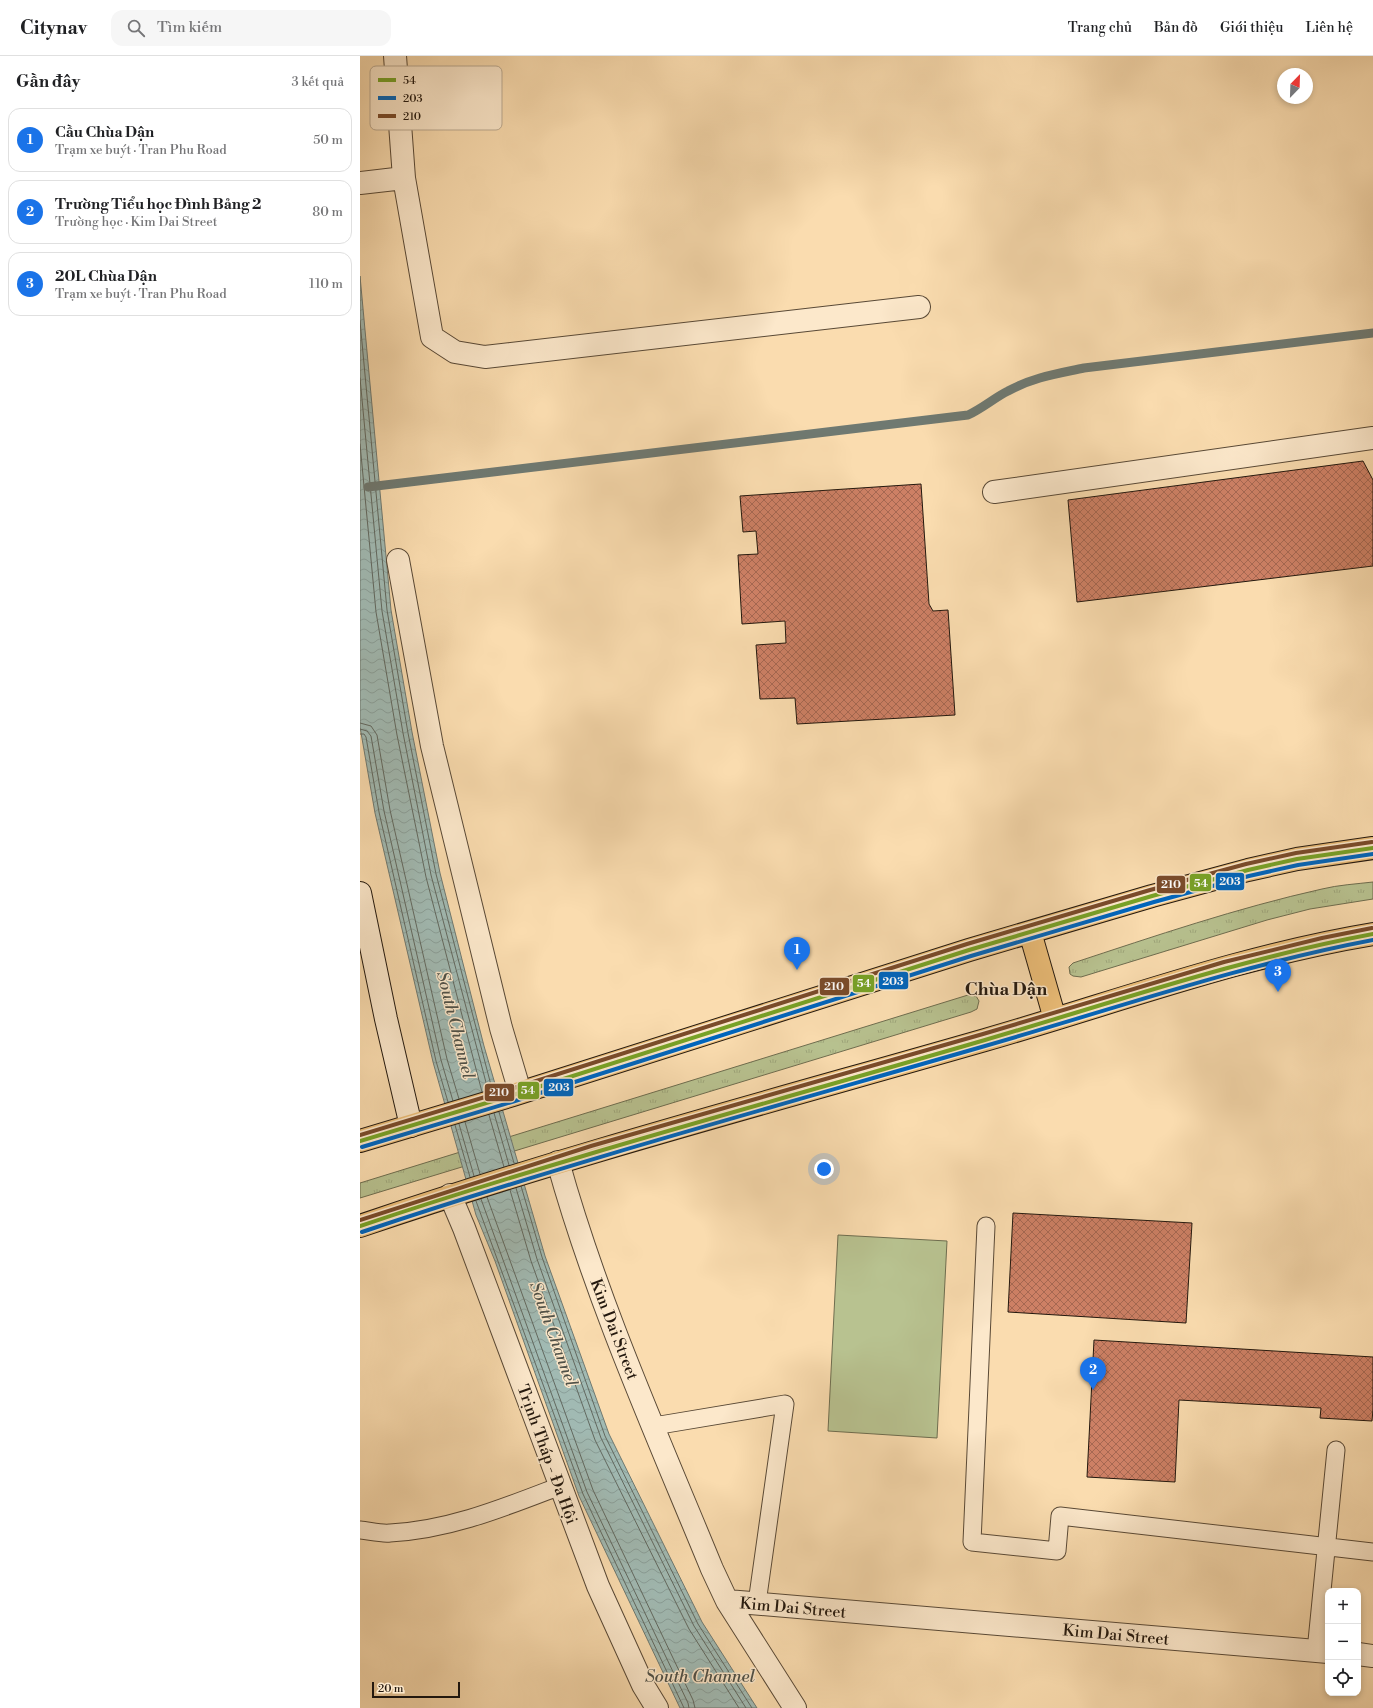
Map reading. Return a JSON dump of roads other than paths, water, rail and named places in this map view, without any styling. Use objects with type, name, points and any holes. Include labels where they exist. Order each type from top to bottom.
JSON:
[{"type":"main road","points":[[360,1141],[1030,932],[1152,896],[1248,870],[1297,859],[1373,848]]},
{"type":"main road","points":[[1030,932],[1055,1019]]},
{"type":"main road","points":[[360,1226],[458,1193],[549,1165],[996,1037],[1268,955],[1326,942],[1373,934]]},
{"type":"street","points":[[395,56],[396,66]]},
{"type":"street","points":[[400,130],[404,178],[432,337],[455,352],[485,358],[919,307]]},
{"type":"street","points":[[360,183],[404,178]]},
{"type":"street","points":[[994,492],[1373,438]]},
{"type":"street","points":[[398,560],[432,746],[517,1093]]},
{"type":"street","points":[[360,893],[386,1019],[411,1126]]},
{"type":"street","name":"Kim Dai Street","points":[[549,1165],[572,1213],[607,1312],[712,1569],[727,1601],[1322,1651]]},
{"type":"street","name":"Trịnh Tháp - Đa Hội","points":[[458,1193],[464,1228],[598,1586],[643,1685],[657,1708]]},
{"type":"street","points":[[727,1601],[795,1708]]},
{"type":"street","points":[[1361,1654],[1373,1656]]},
{"type":"lane","points":[[986,1226],[972,1542],[1057,1551],[1060,1516],[1373,1552]]},
{"type":"lane","points":[[654,1426],[785,1404],[757,1604]]},
{"type":"lane","points":[[1322,1651],[1326,1547],[1336,1450]]},
{"type":"lane","points":[[360,1530],[389,1534],[434,1528],[495,1511],[560,1486]]},
{"type":"water","name":"South Channel","points":[[360,276],[391,610],[412,732],[440,873],[484,1046],[545,1256],[609,1434],[702,1622],[757,1708],[680,1708],[579,1496],[495,1261],[476,1215],[433,1062],[375,813],[360,727]]},
{"type":"waterway","points":[[368,487],[968,415],[1003,394],[1027,382],[1045,376],[1084,368],[1373,333]]},
{"type":"place","name":"Cầu Chùa Dận","points":[[797,970]]},
{"type":"place","name":"20L Chùa Dận","points":[[1278,992]]},
{"type":"place","name":"Trường Tiểu học Đình Bảng 2","points":[[1093,1390]]},
{"type":"district","name":"Chùa Dận","points":[[1006,989]]}]
